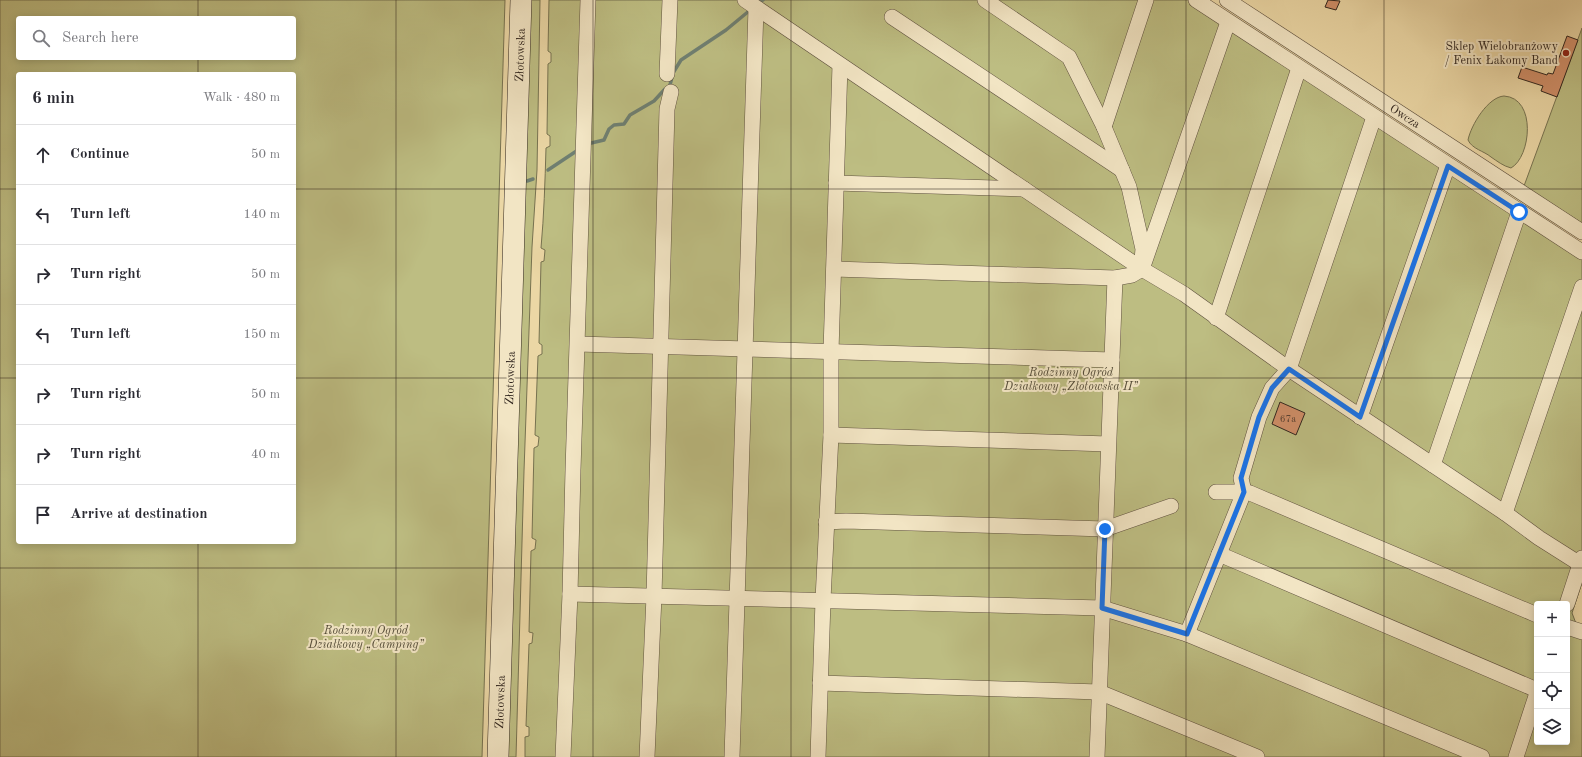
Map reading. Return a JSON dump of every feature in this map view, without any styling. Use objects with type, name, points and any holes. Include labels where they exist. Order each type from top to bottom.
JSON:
[{"type":"street","name":"Złotowska","points":[[498,757],[521,0]]},
{"type":"street","points":[[563,757],[570,594],[588,0]]},
{"type":"street","points":[[667,74],[670,0]]},
{"type":"street","points":[[985,0],[1069,57],[1104,127],[1129,187],[1142,249],[1142,269]]},
{"type":"street","points":[[1104,127],[1146,0]]},
{"type":"street","points":[[1196,0],[1448,166],[1582,252]]},
{"type":"street","name":"Owcza","points":[[1227,0],[1582,232]]},
{"type":"street","points":[[751,4],[1142,269],[1184,294],[1289,369],[1505,513],[1539,538],[1581,561],[1567,601]]},
{"type":"street","points":[[732,757],[745,349],[751,4]]},
{"type":"street","points":[[892,17],[1122,170]]},
{"type":"street","points":[[834,269],[1115,278],[1132,275],[1142,269],[1228,22]]},
{"type":"street","points":[[818,757],[830,435],[831,351],[840,65]]},
{"type":"street","points":[[1216,318],[1299,68]]},
{"type":"street","points":[[647,757],[654,596],[667,109],[671,92]]},
{"type":"street","points":[[1187,634],[1244,492],[1241,478],[1259,417],[1272,388],[1289,369],[1374,117]]},
{"type":"street","points":[[1360,417],[1448,166]]},
{"type":"street","points":[[836,183],[1024,189]]},
{"type":"street","points":[[1433,465],[1519,212]]},
{"type":"street","points":[[1097,757],[1115,278]]},
{"type":"street","points":[[1505,513],[1582,287]]},
{"type":"street","points":[[578,344],[1112,360]]},
{"type":"street","points":[[830,435],[1108,444]]},
{"type":"street","points":[[1216,492],[1244,492],[1534,614]]},
{"type":"street","points":[[826,522],[1105,529],[1172,506]]},
{"type":"street","points":[[1219,554],[1534,691]]},
{"type":"street","points":[[570,594],[1102,608],[1187,634],[1482,757]]},
{"type":"street","points":[[1570,628],[1582,632]]},
{"type":"street","points":[[820,683],[1099,692],[1258,757]]},
{"type":"street","points":[[1516,757],[1534,701]]},
{"type":"green space","name":"Rodzinny Ogród Działkowy „Camping”","points":[[0,0],[505,0],[482,757],[0,757]]},
{"type":"green space","points":[[527,0],[540,0],[537,170],[532,247],[516,757],[504,757]]},
{"type":"green space","name":"Rodzinny Ogród Działkowy „Złotowska II”","points":[[549,0],[1206,0],[1582,244],[1582,583],[1572,613],[1577,626],[1582,627],[1582,757],[525,757],[525,737],[529,736],[529,727],[526,726],[529,644],[532,643],[533,633],[529,632],[531,551],[535,549],[536,540],[532,538],[534,448],[538,446],[539,437],[535,435],[538,356],[542,354],[542,345],[539,343],[541,262],[544,261],[545,250],[541,248],[546,148],[550,146],[550,136],[547,134],[548,64],[551,62],[551,53],[548,51]]},
{"type":"green space","points":[[1582,28],[1582,223],[1524,186]]},
{"type":"green space","points":[[1504,96],[1515,99],[1522,107],[1526,117],[1526,141],[1523,152],[1518,162],[1511,168],[1503,165],[1475,148],[1468,140],[1476,120],[1486,106],[1492,101]]},
{"type":"building","points":[[1328,0],[1340,1],[1336,10],[1325,7]]},
{"type":"building","name":"Sklep Wielobranżowy / Fenix Łakomy Band","points":[[1567,36],[1578,40],[1557,97],[1541,91],[1543,86],[1518,78],[1522,67],[1547,75],[1548,73],[1553,74]]},
{"type":"building","points":[[1280,402],[1305,413],[1296,435],[1272,424]]},
{"type":"waterway","points":[[759,2],[763,0]]},
{"type":"waterway","points":[[670,85],[673,73],[681,60],[726,30],[749,11]]},
{"type":"waterway","points":[[587,144],[604,140],[609,129],[614,125],[624,124],[630,115],[654,101],[665,89]]},
{"type":"waterway","points":[[548,170],[578,150]]},
{"type":"waterway","points":[[527,181],[533,179]]},
{"type":"place","name":"Sklep Wielobranżowy / Fenix Łakomy Band","points":[[1566,53]]},
{"type":"route","points":[[1105,529],[1102,608],[1187,634],[1244,492],[1241,478],[1259,417],[1272,388],[1289,369],[1360,417],[1448,166],[1519,212]]}]
